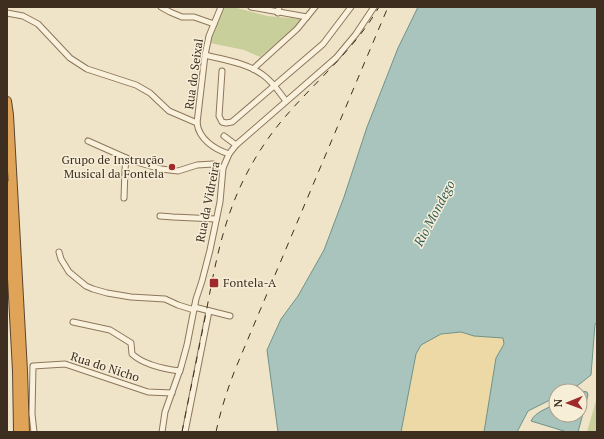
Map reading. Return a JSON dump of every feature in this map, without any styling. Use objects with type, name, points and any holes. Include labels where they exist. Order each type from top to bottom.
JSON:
[{"type":"highway","points":[[7,101],[23,363],[25,432]]},
{"type":"highway","points":[[7,185],[17,371],[18,432]]},
{"type":"street","points":[[161,7],[182,17],[194,17],[214,24]]},
{"type":"street","name":"Rua do Seixal","points":[[198,123],[205,56],[209,36],[221,7]]},
{"type":"street","points":[[251,7],[306,17]]},
{"type":"street","points":[[278,13],[279,7]]},
{"type":"street","points":[[253,69],[297,29],[315,7]]},
{"type":"street","points":[[222,71],[218,115],[220,120],[225,123],[232,122],[323,44],[351,7]]},
{"type":"street","name":"Rua da Vidreira","points":[[162,432],[165,412],[180,371],[187,345],[194,308],[202,281],[220,202],[223,168],[229,154],[236,145],[336,58],[356,34],[374,7]]},
{"type":"street","points":[[7,13],[23,16],[38,24],[70,58],[87,69],[136,85],[150,93],[169,111],[198,123],[198,131],[204,140],[218,150],[229,154]]},
{"type":"street","points":[[205,56],[233,62],[253,69],[274,85],[286,101]]},
{"type":"street","points":[[224,136],[236,145]]},
{"type":"street","points":[[88,141],[145,165],[173,171],[190,168],[197,165],[213,164],[223,168]]},
{"type":"street","points":[[124,198],[126,158]]},
{"type":"street","points":[[160,216],[173,218],[216,219]]},
{"type":"street","points":[[59,252],[61,259],[70,272],[86,286],[93,289],[131,297],[165,299],[178,305],[230,316]]},
{"type":"street","points":[[185,432],[209,311]]},
{"type":"street","points":[[73,322],[110,330],[131,343],[132,354],[137,359],[166,370],[180,371]]},
{"type":"street","name":"Rua do Nicho","points":[[34,432],[32,414],[32,366],[65,364],[148,392],[172,393]]},
{"type":"green space","points":[[225,7],[233,7],[267,16],[302,19],[301,22],[260,57],[244,50],[210,43],[212,33]]},
{"type":"green space","points":[[597,397],[597,432],[587,432]]},
{"type":"sand","points":[[461,332],[474,336],[503,338],[504,344],[496,358],[484,432],[401,432],[416,354],[421,345],[441,334]]},
{"type":"water","name":"Rio Mondego","points":[[418,7],[597,7],[597,323],[595,324],[591,375],[580,383],[548,383],[548,401],[528,411],[517,432],[484,432],[496,358],[504,344],[503,338],[474,336],[461,332],[441,334],[421,345],[416,354],[401,432],[278,432],[267,350],[281,319],[298,296],[324,250],[344,197],[367,127],[398,48]]},
{"type":"water","points":[[548,408],[548,423],[580,423],[578,432],[567,432],[531,421],[535,415]]},
{"type":"railway","points":[[182,432],[215,267],[226,225],[241,184],[265,143],[278,125],[353,43],[367,26],[379,7]]},
{"type":"railway","points":[[216,432],[225,398],[237,365],[388,7]]},
{"type":"place","name":"Grupo de Instrução Musical da Fontela","points":[[172,167]]},
{"type":"place","name":"Fontela-A","points":[[214,283]]}]
